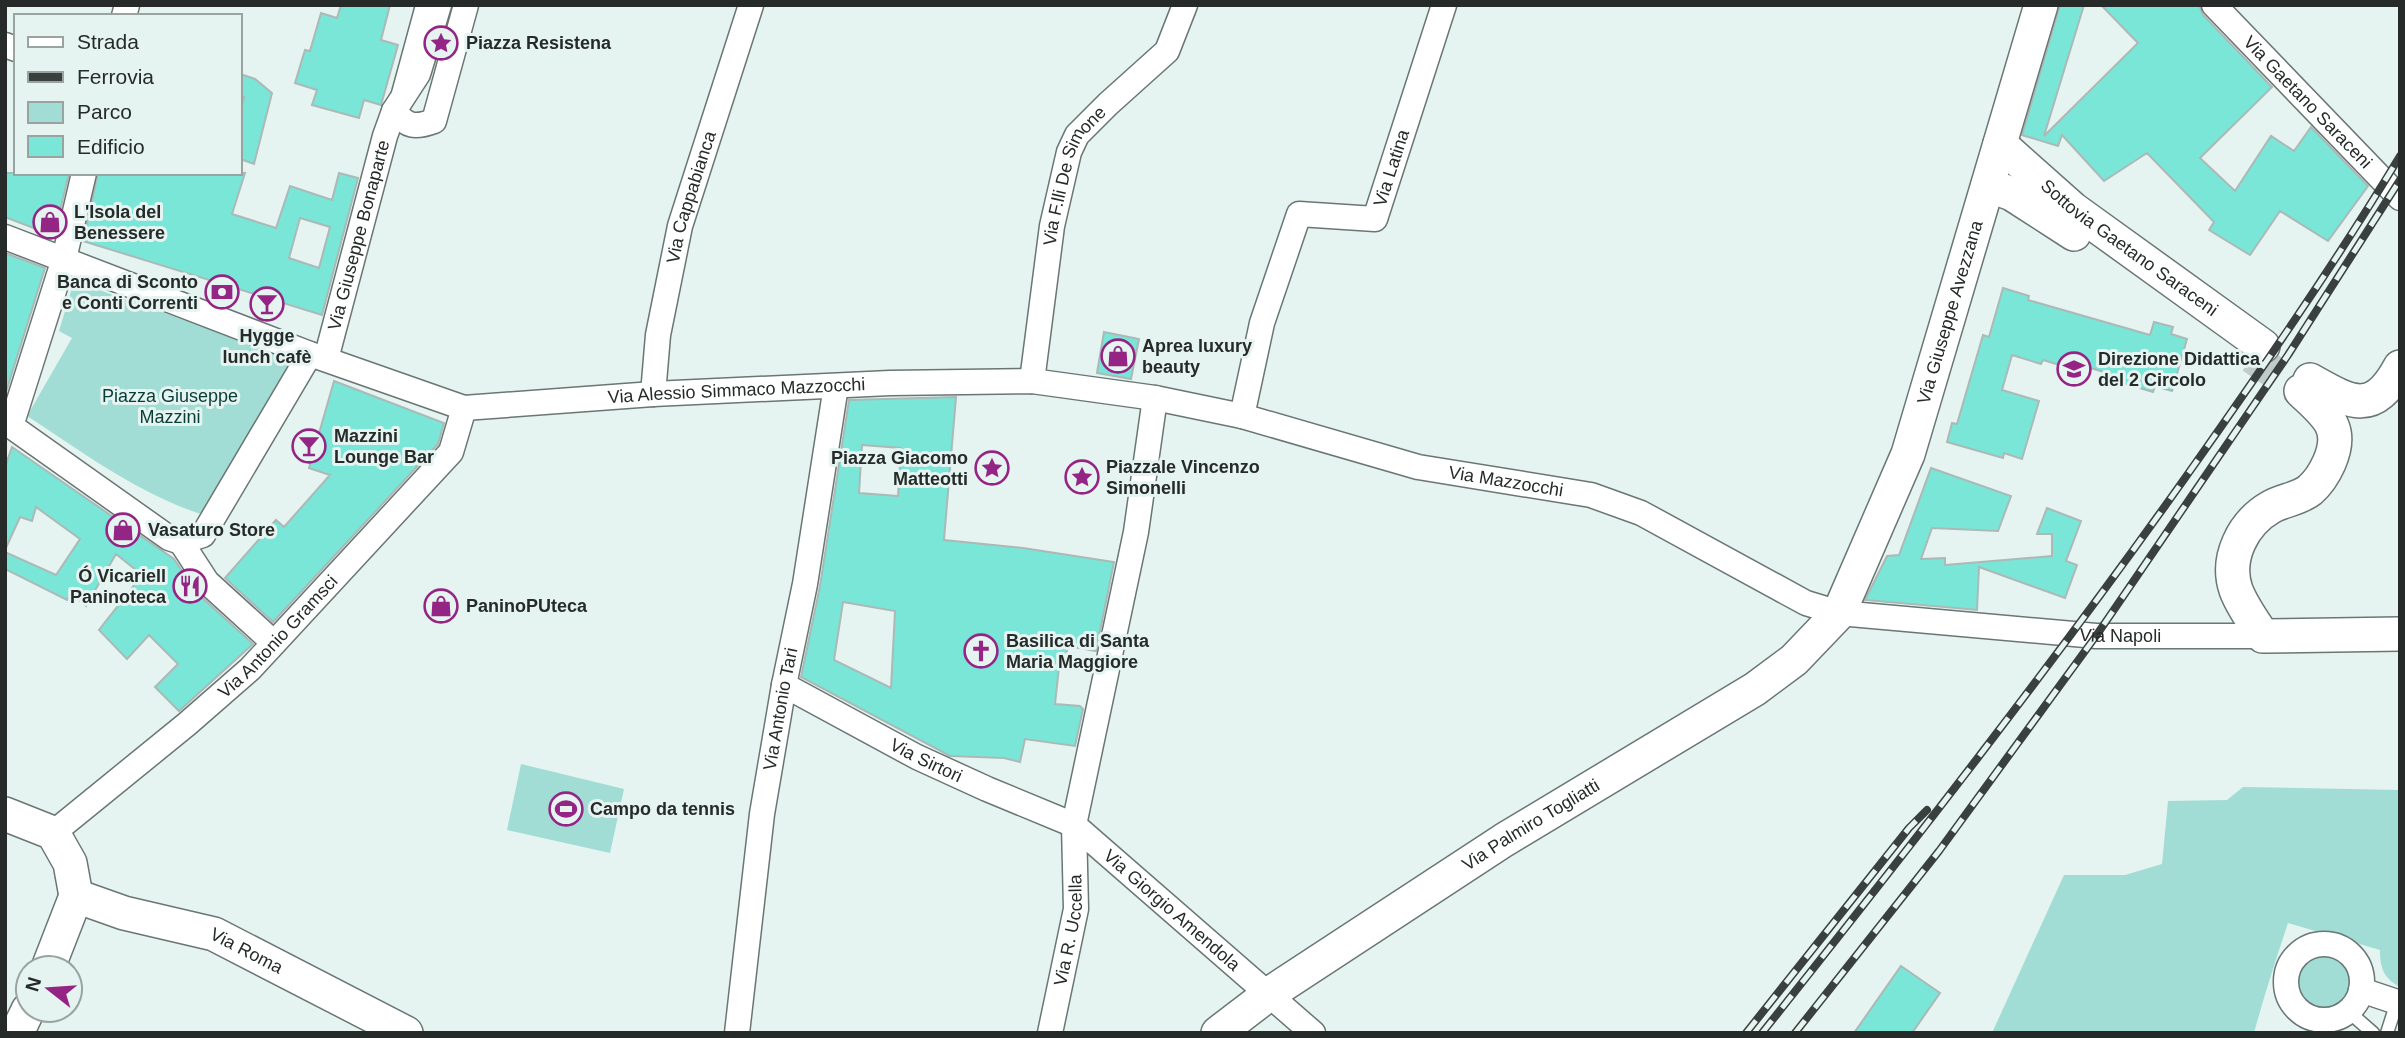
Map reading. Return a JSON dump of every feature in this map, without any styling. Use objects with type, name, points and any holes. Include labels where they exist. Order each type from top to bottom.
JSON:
[{"type":"street","name":"Via Giuseppe Bonaparte","points":[[318,356],[394,111],[418,74],[439,5]]},
{"type":"street","name":"Via Giuseppe Bonaparte","points":[[394,111],[404,124],[418,127],[434,121],[466,5]]},
{"type":"street","name":"Via Cappabianca","points":[[653,394],[658,335],[680,226],[751,5]]},
{"type":"street","name":"Via F.lli De Simone","points":[[1032,382],[1052,226],[1069,152],[1077,135],[1167,51],[1185,5]]},
{"type":"street","name":"Via Latina","points":[[1242,416],[1262,323],[1299,214],[1375,219],[1444,5]]},
{"type":"street","name":"Via Giuseppe Avezzana","points":[[1839,613],[1908,454],[2041,5]]},
{"type":"street","name":"Via Gaetano Saraceni","points":[[2214,5],[2400,198]]},
{"type":"street","name":"Sottovia Gaetano Saraceni","points":[[1988,185],[2012,194],[2040,210],[2258,352],[2073,209],[2000,144]]},
{"type":"street","points":[[5,237],[64,259],[318,356],[203,535],[181,542],[169,538],[9,421],[64,259],[84,175]]},
{"type":"street","name":"Via Alessio Simmaco Mazzocchi","points":[[318,356],[464,408],[653,394],[836,386],[1032,382],[1155,398]]},
{"type":"street","points":[[2263,636],[2248,615],[2236,590],[2232,573],[2235,551],[2243,533],[2257,517],[2273,506],[2310,490],[2325,472],[2336,437],[2333,425],[2306,386],[2349,401],[2365,401],[2379,395],[2392,382],[2400,367]]},
{"type":"street","name":"Via Antonio Tari","points":[[737,1033],[760,827],[784,685],[805,584],[836,386]]},
{"type":"street","name":"Via Mazzocchi","points":[[1155,398],[1242,416],[1418,467],[1591,495],[1641,513],[1806,603],[1839,613]]},
{"type":"street","name":"Via R. Uccella","points":[[1050,1033],[1076,909],[1074,825],[1136,532],[1155,398]]},
{"type":"street","name":"Via Antonio Gramsci","points":[[53,833],[250,669],[451,452],[464,408]]},
{"type":"street","points":[[181,542],[207,582],[274,643]]},
{"type":"street","name":"Via Napoli","points":[[1839,613],[2096,636],[2400,634]]},
{"type":"street","name":"Via Palmiro Togliatti","points":[[1219,1033],[1269,994],[1504,840],[1755,689],[1794,660],[1839,613]]},
{"type":"street","name":"Via Sirtori","points":[[784,685],[917,757],[1074,825]]},
{"type":"street","points":[[5,814],[53,833],[70,863],[76,896],[53,954]]},
{"type":"street","name":"Via Giorgio Amendola","points":[[1074,825],[1313,1033]]},
{"type":"street","name":"Via Roma","points":[[76,896],[124,914],[214,934],[405,1033]]},
{"type":"street","points":[[2317,944],[2330,944],[2351,955],[2358,965],[2362,977],[2361,990],[2348,1011],[2337,1018],[2324,1020],[2300,1012],[2292,1002],[2286,978],[2289,966],[2306,948],[2317,944]]},
{"type":"street","points":[[2361,990],[2398,1003]]},
{"type":"lane","points":[[394,111],[422,5]]},
{"type":"lane","points":[[2387,1033],[2398,1003]]},
{"type":"lane","points":[[2348,1011],[2373,1033]]},
{"type":"green space","name":"Piazza Giuseppe Mazzini","points":[[74,281],[294,359],[207,516],[136,485],[27,416],[72,338],[59,331]]},
{"type":"green space","name":"Campo da tennis","points":[[521,764],[624,789],[610,853],[507,830]]},
{"type":"green space","points":[[2243,787],[2400,790],[2400,987],[2384,972],[2380,950],[2288,923],[2254,1033],[1992,1033],[2064,875],[2125,875],[2162,864],[2168,801],[2227,800]]},
{"type":"green space","points":[[2324,953],[2335,955],[2348,966],[2353,982],[2351,993],[2340,1006],[2324,1011],[2313,1009],[2300,998],[2295,982],[2297,971],[2308,958]]},
{"type":"building","points":[[341,5],[390,5],[381,40],[398,45],[381,105],[364,100],[359,118],[312,105],[317,90],[295,83],[305,50],[310,51],[321,13],[337,18]]},
{"type":"building","points":[[2060,5],[2084,5],[2044,136],[2138,43],[2101,5],[2199,5],[2203,15],[2272,87],[2200,158],[2235,191],[2271,136],[2294,151],[2311,127],[2368,186],[2328,241],[2280,211],[2250,255],[2209,230],[2214,222],[2147,153],[2104,181],[2062,135],[2058,146],[2022,135]]},
{"type":"building","points":[[242,75],[255,79],[272,93],[254,164],[242,160]]},
{"type":"building","points":[[5,173],[69,175],[54,236],[5,217]]},
{"type":"building","points":[[245,173],[232,214],[276,228],[290,186],[332,200],[339,173],[358,178],[322,315],[83,241],[98,175]],"holes":[[[300,218],[330,227],[319,268],[289,258]]]},
{"type":"building","points":[[5,253],[45,268],[5,395]]},
{"type":"building","points":[[2003,288],[2029,296],[2028,300],[2150,335],[2154,322],[2173,327],[2171,334],[2187,339],[2172,391],[2155,386],[2153,392],[2113,380],[2114,375],[2077,364],[2076,370],[2043,360],[2041,364],[2012,355],[2002,390],[2039,401],[2022,459],[2004,453],[2003,458],[1947,442],[1952,423],[1957,424],[1983,335],[1989,337]]},
{"type":"building","name":"Aprea luxury beauty","points":[[1104,332],[1139,339],[1131,379],[1097,373]]},
{"type":"building","points":[[334,381],[444,423],[438,444],[273,622],[225,578],[276,520],[284,527],[330,475],[309,468]]},
{"type":"building","points":[[956,397],[944,540],[1023,548],[1114,562],[1096,651],[1068,646],[1065,659],[1060,658],[1055,704],[1080,706],[1083,709],[1075,746],[1025,739],[1020,762],[1004,758],[950,756],[801,677],[820,586],[849,400]],"holes":[[[862,445],[901,448],[898,496],[859,493]],[[843,602],[895,611],[891,688],[834,660]]]},
{"type":"building","points":[[12,447],[174,559],[197,593],[253,644],[179,711],[155,687],[178,664],[149,635],[127,659],[99,630],[142,575],[116,554],[86,606],[71,593],[67,600],[5,569],[5,552],[56,575],[80,539],[36,507],[32,521],[20,517],[5,550],[5,467]]},
{"type":"building","points":[[1931,468],[2011,496],[1998,531],[1932,528],[1921,559],[1945,558],[1945,565],[2052,556],[2052,534],[2037,534],[2047,508],[2081,521],[2066,561],[2077,565],[2065,598],[1979,567],[1977,610],[1865,600],[1887,556],[1899,555]]},
{"type":"building","points":[[1901,966],[1940,993],[1912,1033],[1854,1033]]},
{"type":"tunnel","points":[[2252,357],[2301,391]]},
{"type":"railway","points":[[1762,1033],[1977,759],[2134,549],[2295,319],[2400,156]]},
{"type":"railway","points":[[1795,1033],[1939,851],[2096,636],[2288,355],[2400,180]]},
{"type":"railway","points":[[1746,1033],[1909,828],[1927,810]]},
{"type":"place","name":"Piazza Resistena","points":[[441,43]]},
{"type":"place","name":"L'Isola del Benessere","points":[[50,222]]},
{"type":"place","name":"Banca di Sconto e Conti Correnti","points":[[222,292]]},
{"type":"place","name":"Hygge lunch cafè","points":[[267,304]]},
{"type":"place","name":"Aprea luxury beauty","points":[[1118,356]]},
{"type":"place","name":"Direzione Didattica del 2 Circolo","points":[[2074,369]]},
{"type":"place","name":"Mazzini Lounge Bar","points":[[309,446]]},
{"type":"place","name":"Piazza Giacomo Matteotti","points":[[992,468]]},
{"type":"place","name":"Piazzale Vincenzo Simonelli","points":[[1082,477]]},
{"type":"place","name":"Vasaturo Store","points":[[123,530]]},
{"type":"place","name":"Ó Vicariell Paninoteca","points":[[190,586]]},
{"type":"place","name":"PaninoPUteca","points":[[441,606]]},
{"type":"place","name":"Basilica di Santa Maria Maggiore","points":[[981,651]]},
{"type":"place","name":"Campo da tennis","points":[[566,809]]}]
